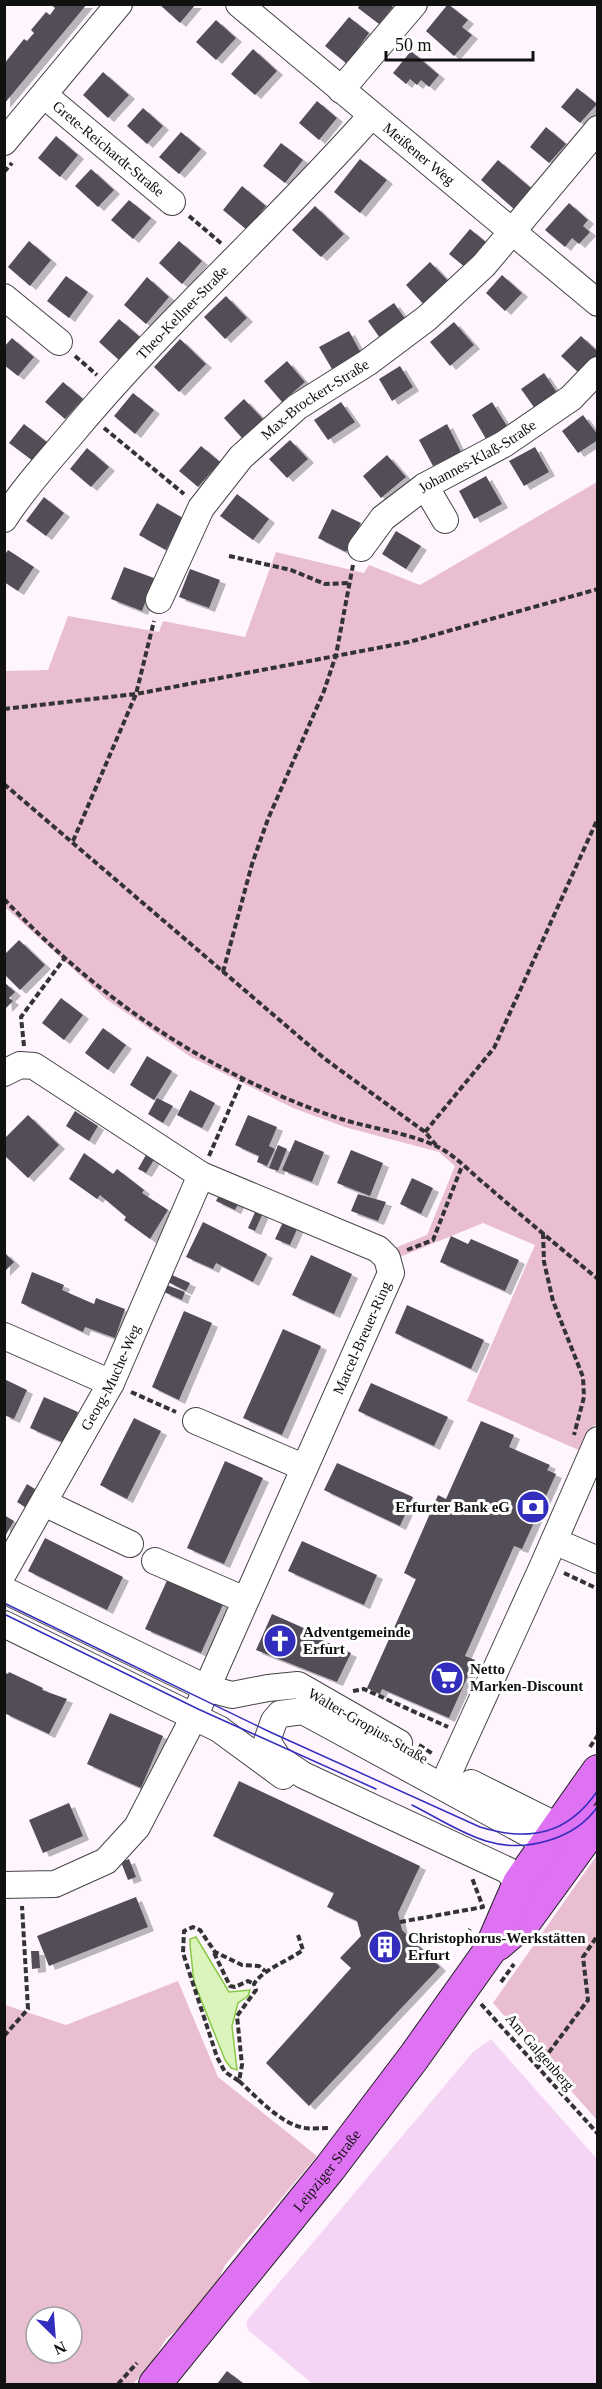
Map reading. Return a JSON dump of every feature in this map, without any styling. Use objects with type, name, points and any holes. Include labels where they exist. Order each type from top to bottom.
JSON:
[{"type":"main road","name":"Leipziger Straße","points":[[490,1950],[526,1920],[568,1844],[597,1771]]},
{"type":"main road","name":"Leipziger Straße","points":[[155,2385],[349,2143],[461,1990],[490,1950],[519,1883],[568,1844]]},
{"type":"street","name":"Grete-Reichardt-Straße","points":[[4,142],[119,4]]},
{"type":"street","name":"Meißener Weg","points":[[239,4],[597,303]]},
{"type":"street","points":[[341,90],[414,4]]},
{"type":"street","name":"Grete-Reichardt-Straße","points":[[44,95],[172,202]]},
{"type":"street","name":"Theo-Kellner-Straße","points":[[4,519],[111,387],[323,170],[371,116]]},
{"type":"street","name":"Max-Brockert-Straße","points":[[159,600],[201,508],[241,457],[289,414],[367,363],[427,318],[484,266],[597,129]]},
{"type":"street","points":[[4,297],[58,342]]},
{"type":"street","name":"Johannes-Klaß-Straße","points":[[361,548],[383,518],[425,486],[504,444],[572,398],[597,370]]},
{"type":"street","points":[[425,486],[445,520]]},
{"type":"street","name":"Marcel-Breuer-Ring","points":[[13,1885],[55,1884],[106,1860],[136,1827],[195,1717],[303,1467],[391,1273],[387,1258],[378,1248],[201,1175],[34,1066],[15,1069]]},
{"type":"street","name":"Georg-Muche-Weg","points":[[4,1572],[111,1383],[201,1175]]},
{"type":"street","points":[[4,1336],[111,1383]]},
{"type":"street","points":[[196,1421],[303,1467]]},
{"type":"street","points":[[449,1772],[554,1541],[585,1439]]},
{"type":"street","points":[[44,1503],[129,1544]]},
{"type":"street","points":[[554,1541],[597,1560]]},
{"type":"street","points":[[155,1561],[245,1600]]},
{"type":"street","name":"Walter-Gropius-Straße","points":[[4,1590],[206,1688],[232,1695],[298,1685],[568,1844]]},
{"type":"street","points":[[4,1624],[219,1730],[302,1786],[500,1882],[519,1883],[568,1844]]},
{"type":"street","points":[[526,1920],[519,1883],[507,1870],[303,1774],[278,1758],[267,1741],[274,1721],[280,1714],[303,1711],[531,1835],[568,1844]]},
{"type":"path","points":[[172,202],[237,256]]},
{"type":"path","points":[[58,342],[111,387]]},
{"type":"path","points":[[88,414],[201,508]]},
{"type":"path","points":[[222,972],[252,864],[268,819],[324,691],[336,655],[353,564],[361,548]]},
{"type":"path","points":[[230,556],[291,570],[325,584],[349,582]]},
{"type":"path","points":[[4,709],[136,694],[409,642],[597,589]]},
{"type":"path","points":[[73,841],[136,694],[159,600]]},
{"type":"path","points":[[4,784],[325,1059],[425,1132],[437,1146],[597,1279]]},
{"type":"path","points":[[425,1132],[494,1048],[597,818]]},
{"type":"path","points":[[4,899],[64,959],[117,1002],[174,1042],[242,1080],[336,1117],[437,1146]]},
{"type":"path","points":[[15,1069],[21,1017],[64,959]]},
{"type":"path","points":[[201,1175],[242,1080]]},
{"type":"path","points":[[424,1244],[433,1240],[462,1166]]},
{"type":"path","points":[[543,1233],[544,1262],[553,1300],[583,1377],[585,1439]]},
{"type":"path","points":[[111,1383],[196,1421]]},
{"type":"path","points":[[544,1564],[597,1588]]},
{"type":"path","points":[[364,1689],[465,1734]]},
{"type":"path","points":[[4,2036],[28,2009],[13,1885]]},
{"type":"path","points":[[400,1922],[483,1907]]},
{"type":"path","points":[[239,2081],[242,2065],[237,2016],[256,1990],[254,1984],[248,1981],[235,1987],[230,1986],[200,1930],[193,1927],[184,1931],[183,1953],[217,2057],[225,2073],[239,2081],[276,2113],[294,2125],[306,2128],[334,2128]]},
{"type":"path","points":[[254,1984],[265,1971],[286,1963],[303,1950],[298,1935]]},
{"type":"path","points":[[538,2067],[588,2000],[583,1957],[597,1935]]},
{"type":"path","points":[[212,1950],[233,1962],[259,1966],[265,1971]]},
{"type":"path","name":"Am Galgenberg","points":[[461,1990],[484,2006],[597,2134]]},
{"type":"shaded area","points":[[597,482],[598,1426],[594,1425],[581,1451],[467,1401],[535,1245],[483,1223],[395,1259],[392,1249],[427,1235],[455,1166],[439,1152],[348,1128],[293,1108],[191,1057],[106,999],[5,907],[4,671],[48,670],[68,616],[159,632],[163,621],[245,637],[276,552],[364,573],[369,565],[420,585]]},
{"type":"shaded area","points":[[597,1855],[597,2120],[493,2003]]},
{"type":"shaded area","points":[[196,1937],[229,1992],[250,1990],[248,1996],[238,2003],[232,2026],[237,2070],[231,2068],[225,2060],[194,1982],[190,1939]]},
{"type":"shaded area","points":[[178,1981],[218,2077],[317,2156],[225,2265],[216,2286],[181,2326],[166,2339],[151,2364],[133,2384],[5,2384],[5,2005],[66,2025]]},
{"type":"shaded area","points":[[491,2039],[597,2159],[597,2384],[313,2384],[248,2330],[246,2322],[473,2052]]},
{"type":"building","points":[[50,4],[87,4],[4,104],[4,64],[24,39],[27,41],[34,33],[31,30],[46,12],[50,15],[55,8]]},
{"type":"building","points":[[159,4],[196,4],[180,23]]},
{"type":"building","points":[[360,4],[390,4],[393,7],[379,24],[358,8]]},
{"type":"building","points":[[448,4],[468,20],[462,27],[472,35],[454,56],[426,31]]},
{"type":"building","points":[[349,17],[369,33],[347,64],[325,46]]},
{"type":"building","points":[[216,20],[236,38],[216,60],[196,42]]},
{"type":"building","points":[[253,49],[277,71],[255,95],[231,74]]},
{"type":"building","points":[[411,51],[439,75],[429,87],[421,80],[417,85],[410,79],[406,84],[393,73]]},
{"type":"building","points":[[103,72],[129,95],[108,118],[83,95]]},
{"type":"building","points":[[577,88],[597,104],[580,123],[561,107]]},
{"type":"building","points":[[317,101],[337,118],[319,140],[299,123]]},
{"type":"building","points":[[143,108],[163,126],[147,144],[127,126]]},
{"type":"building","points":[[546,127],[566,144],[549,163],[530,147]]},
{"type":"building","points":[[181,132],[201,149],[179,174],[159,157]]},
{"type":"building","points":[[56,136],[78,155],[60,177],[38,158]]},
{"type":"building","points":[[281,143],[303,160],[285,183],[263,166]]},
{"type":"building","points":[[360,159],[387,180],[360,213],[334,192]]},
{"type":"building","points":[[498,160],[531,188],[514,209],[481,180]]},
{"type":"building","points":[[91,169],[114,190],[98,207],[75,186]]},
{"type":"building","points":[[242,186],[266,206],[247,230],[223,210]]},
{"type":"building","points":[[129,200],[151,218],[133,239],[111,220]]},
{"type":"building","points":[[569,203],[588,220],[583,226],[590,232],[579,244],[572,238],[565,247],[545,230]]},
{"type":"building","points":[[315,206],[344,234],[321,257],[292,230]]},
{"type":"building","points":[[470,229],[487,243],[466,268],[449,254]]},
{"type":"building","points":[[29,241],[51,260],[30,286],[8,267]]},
{"type":"building","points":[[179,241],[202,261],[182,284],[159,263]]},
{"type":"building","points":[[430,262],[451,284],[426,307],[406,285]]},
{"type":"building","points":[[502,275],[522,293],[505,311],[486,293]]},
{"type":"building","points":[[66,276],[88,292],[69,318],[47,301]]},
{"type":"building","points":[[147,277],[169,297],[146,324],[124,305]]},
{"type":"building","points":[[226,296],[247,318],[225,339],[204,317]]},
{"type":"building","points":[[394,303],[408,323],[382,341],[368,321]]},
{"type":"building","points":[[119,319],[140,337],[119,360],[99,342]]},
{"type":"building","points":[[454,322],[474,345],[450,366],[430,342]]},
{"type":"building","points":[[349,331],[361,353],[332,369],[319,347]]},
{"type":"building","points":[[581,336],[598,352],[598,358],[581,375],[561,356]]},
{"type":"building","points":[[12,338],[34,357],[18,376],[4,365],[4,347]]},
{"type":"building","points":[[180,339],[206,364],[179,392],[154,367]]},
{"type":"building","points":[[287,361],[305,382],[282,402],[264,381]]},
{"type":"building","points":[[400,366],[413,387],[392,401],[379,379]]},
{"type":"building","points":[[544,373],[558,394],[536,410],[521,389]]},
{"type":"building","points":[[63,382],[83,399],[65,419],[45,402]]},
{"type":"building","points":[[133,393],[154,410],[135,434],[114,416]]},
{"type":"building","points":[[244,399],[263,419],[242,438],[224,418]]},
{"type":"building","points":[[341,402],[355,422],[328,440],[314,420]]},
{"type":"building","points":[[492,402],[507,426],[486,439],[472,415]]},
{"type":"building","points":[[583,415],[598,435],[598,440],[578,453],[562,431]]},
{"type":"building","points":[[24,424],[48,443],[33,461],[9,443]]},
{"type":"building","points":[[447,424],[461,452],[433,466],[419,440]]},
{"type":"building","points":[[290,440],[308,459],[287,478],[269,459]]},
{"type":"building","points":[[201,446],[220,462],[198,487],[179,471]]},
{"type":"building","points":[[535,447],[549,472],[524,486],[509,461]]},
{"type":"building","points":[[87,448],[109,467],[91,487],[70,469]]},
{"type":"building","points":[[387,455],[406,477],[381,498],[363,476]]},
{"type":"building","points":[[486,476],[502,504],[474,519],[459,491]]},
{"type":"building","points":[[237,494],[269,519],[253,540],[220,516]]},
{"type":"building","points":[[44,497],[64,513],[46,536],[26,521]]},
{"type":"building","points":[[157,503],[183,518],[166,550],[139,535]]},
{"type":"building","points":[[332,509],[361,523],[346,552],[318,538]]},
{"type":"building","points":[[396,531],[421,546],[406,569],[382,554]]},
{"type":"building","points":[[8,550],[34,567],[18,591],[4,582],[4,556]]},
{"type":"building","points":[[124,567],[154,578],[142,611],[111,599]]},
{"type":"building","points":[[190,569],[220,580],[209,608],[179,597]]},
{"type":"building","points":[[19,940],[45,965],[20,990],[4,974],[4,955]]},
{"type":"building","points":[[4,982],[15,992],[9,998],[13,1001],[6,1008]]},
{"type":"building","points":[[61,998],[83,1015],[64,1040],[42,1023]]},
{"type":"building","points":[[103,1028],[126,1045],[108,1070],[85,1053]]},
{"type":"building","points":[[147,1056],[172,1071],[154,1100],[130,1085]]},
{"type":"building","points":[[190,1090],[215,1103],[202,1128],[177,1115]]},
{"type":"building","points":[[157,1098],[173,1106],[163,1123],[148,1114]]},
{"type":"building","points":[[75,1111],[98,1126],[89,1141],[66,1126]]},
{"type":"building","points":[[28,1115],[59,1145],[28,1178],[4,1155],[4,1139]]},
{"type":"building","points":[[248,1115],[277,1127],[269,1146],[275,1149],[267,1166],[257,1162],[259,1156],[235,1145]]},
{"type":"building","points":[[295,1140],[324,1152],[312,1182],[282,1170]]},
{"type":"building","points":[[278,1145],[287,1149],[278,1171],[269,1168]]},
{"type":"building","points":[[351,1150],[383,1163],[370,1196],[337,1183]]},
{"type":"building","points":[[84,1153],[113,1174],[117,1169],[144,1190],[142,1193],[168,1210],[150,1239],[124,1220],[126,1217],[100,1195],[97,1199],[69,1179]]},
{"type":"building","points":[[147,1153],[155,1158],[146,1173],[138,1169]]},
{"type":"building","points":[[412,1178],[433,1188],[421,1214],[400,1204]]},
{"type":"building","points":[[220,1193],[239,1202],[235,1210],[216,1201]]},
{"type":"building","points":[[358,1194],[386,1202],[378,1221],[351,1211]]},
{"type":"building","points":[[256,1210],[263,1213],[255,1231],[248,1228]]},
{"type":"building","points":[[284,1220],[298,1227],[290,1245],[275,1239]]},
{"type":"building","points":[[203,1222],[267,1254],[253,1282],[216,1263],[213,1269],[186,1257]]},
{"type":"building","points":[[451,1236],[468,1244],[471,1239],[519,1260],[505,1291],[440,1262]]},
{"type":"building","points":[[4,1252],[14,1262],[4,1272]]},
{"type":"building","points":[[311,1255],[352,1274],[334,1314],[292,1295]]},
{"type":"building","points":[[32,1272],[64,1285],[62,1290],[94,1304],[96,1298],[125,1309],[115,1338],[85,1327],[83,1332],[21,1303]]},
{"type":"building","points":[[172,1275],[190,1283],[186,1291],[168,1282]]},
{"type":"building","points":[[167,1285],[185,1292],[182,1300],[164,1292]]},
{"type":"building","points":[[407,1305],[484,1340],[471,1369],[395,1333]]},
{"type":"building","points":[[184,1311],[212,1323],[179,1400],[152,1387]]},
{"type":"building","points":[[283,1329],[321,1346],[282,1435],[243,1418]]},
{"type":"building","points":[[4,1379],[27,1390],[14,1419],[4,1415]]},
{"type":"building","points":[[371,1383],[448,1417],[434,1446],[358,1411]]},
{"type":"building","points":[[44,1397],[78,1412],[64,1443],[30,1428]]},
{"type":"building","points":[[134,1418],[161,1431],[127,1499],[100,1485]]},
{"type":"building","points":[[481,1421],[514,1435],[509,1447],[550,1465],[547,1470],[556,1474],[522,1549],[514,1546],[465,1656],[475,1660],[449,1718],[382,1689],[380,1694],[367,1688],[416,1579],[404,1573],[438,1495],[446,1499]]},
{"type":"building","points":[[225,1461],[263,1478],[224,1564],[187,1548]]},
{"type":"building","points":[[337,1463],[413,1497],[400,1526],[324,1490]]},
{"type":"building","points":[[27,1484],[38,1491],[28,1509],[17,1502]]},
{"type":"building","points":[[4,1515],[14,1521],[4,1538]]},
{"type":"building","points":[[45,1538],[123,1577],[107,1610],[28,1571]]},
{"type":"building","points":[[302,1541],[377,1575],[364,1605],[288,1571]]},
{"type":"building","points":[[169,1576],[225,1600],[201,1653],[145,1629]]},
{"type":"building","points":[[272,1614],[306,1629],[304,1632],[351,1653],[337,1682],[256,1650]]},
{"type":"building","points":[[4,1672],[8,1674],[9,1672],[43,1688],[42,1690],[67,1699],[49,1734],[4,1713]]},
{"type":"building","points":[[110,1713],[163,1736],[141,1788],[87,1764]]},
{"type":"building","name":"Christophorus-Werkstätten Erfurt","points":[[239,1781],[420,1866],[398,1913],[402,1930],[440,1967],[309,2106],[266,2063],[351,1968],[340,1958],[361,1936],[357,1921],[327,1907],[334,1893],[213,1836]]},
{"type":"building","points":[[69,1803],[83,1836],[43,1853],[29,1820]]},
{"type":"building","points":[[129,1859],[136,1877],[128,1880],[121,1862]]},
{"type":"building","points":[[136,1897],[148,1927],[49,1966],[37,1936]]},
{"type":"building","points":[[31,1951],[39,1951],[40,1968],[32,1969]]},
{"type":"building","points":[[227,2371],[244,2384],[217,2384]]},
{"type":"tram line","points":[[4,1603],[270,1732],[480,1827],[515,1834],[546,1831],[574,1817],[598,1790]]},
{"type":"tram line","points":[[4,1614],[198,1709],[376,1789]]},
{"type":"tram line","points":[[412,1805],[476,1838],[516,1845],[548,1841],[562,1835],[576,1828],[598,1806]]},
{"type":"place","name":"Erfurter Bank eG","points":[[533,1507]]},
{"type":"place","name":"Adventgemeinde Erfurt","points":[[280,1641]]},
{"type":"place","name":"Netto Marken-Discount","points":[[447,1678]]},
{"type":"place","name":"Christophorus-Werkstätten Erfurt","points":[[385,1947]]}]
